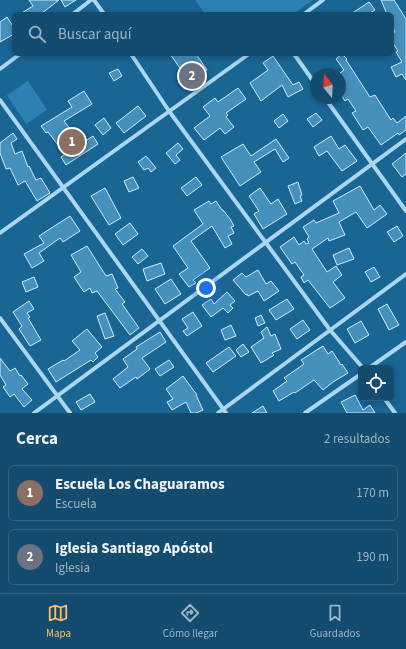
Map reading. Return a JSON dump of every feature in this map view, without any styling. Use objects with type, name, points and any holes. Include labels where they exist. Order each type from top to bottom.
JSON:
[{"type":"street","points":[[75,12],[91,0]]},
{"type":"street","points":[[94,0],[103,12]]},
{"type":"street","points":[[307,12],[323,0]]},
{"type":"street","points":[[0,69],[17,56]]},
{"type":"street","points":[[132,56],[169,111],[330,330],[360,365]]},
{"type":"street","points":[[0,233],[246,56]]},
{"type":"street","points":[[295,56],[310,77]]},
{"type":"street","points":[[0,100],[225,411]]},
{"type":"street","points":[[329,104],[406,211]]},
{"type":"street","points":[[34,413],[406,138]]},
{"type":"street","points":[[218,413],[225,411],[330,330],[406,274]]},
{"type":"street","points":[[0,318],[70,413]]},
{"type":"street","points":[[373,365],[406,342]]},
{"type":"street","points":[[305,413],[358,376]]},
{"type":"street","points":[[386,401],[395,413]]},
{"type":"shaded area","points":[[195,0],[313,0],[296,12],[204,12]]},
{"type":"shaded area","points":[[28,81],[47,110],[26,124],[7,95]]},
{"type":"building","points":[[29,0],[59,0],[44,12],[23,12],[33,6]]},
{"type":"building","points":[[61,0],[76,0],[65,7]]},
{"type":"building","points":[[381,0],[394,0],[406,19],[406,80],[402,74],[396,77],[391,67],[402,62],[394,45],[394,12],[386,12]]},
{"type":"building","points":[[369,2],[375,10],[372,12],[354,12]]},
{"type":"building","points":[[7,17],[12,25],[12,35],[0,42],[0,22]]},
{"type":"building","points":[[171,56],[197,56],[207,70],[195,78],[192,74],[187,78]]},
{"type":"building","points":[[273,56],[293,85],[299,82],[303,89],[288,97],[282,85],[261,101],[250,83],[268,70],[263,63]]},
{"type":"building","points":[[340,56],[344,56],[347,59],[346,60],[370,97],[375,95],[391,120],[393,118],[397,123],[406,116],[406,130],[399,135],[398,133],[381,145],[368,127],[363,130],[352,113],[356,111],[348,99],[346,100],[346,68],[343,68],[336,59]]},
{"type":"building","points":[[118,69],[122,76],[114,81],[109,73]]},
{"type":"building","points":[[238,88],[246,99],[226,113],[228,115],[226,117],[234,127],[225,134],[220,128],[204,140],[194,128],[210,116],[203,107],[215,98],[218,102]]},
{"type":"building","points":[[84,91],[92,104],[64,121],[73,133],[58,145],[48,132],[46,133],[41,126],[72,107],[68,101]]},
{"type":"building","points":[[138,106],[146,116],[124,133],[116,123]]},
{"type":"building","points":[[316,113],[322,120],[313,127],[307,119]]},
{"type":"building","points":[[283,114],[288,121],[279,128],[274,121]]},
{"type":"building","points":[[104,118],[111,128],[103,135],[95,125]]},
{"type":"building","points":[[13,133],[17,139],[11,143],[15,154],[22,151],[28,167],[29,166],[36,180],[41,178],[50,193],[37,201],[25,181],[18,185],[10,168],[6,169],[0,153],[0,143]]},
{"type":"building","points":[[93,136],[98,144],[66,165],[61,157]]},
{"type":"building","points":[[331,136],[339,149],[345,145],[357,161],[342,171],[327,151],[319,156],[314,147]]},
{"type":"building","points":[[276,139],[289,158],[283,162],[275,149],[254,162],[261,172],[240,186],[221,157],[243,144],[251,156]]},
{"type":"building","points":[[178,143],[183,149],[176,155],[180,160],[175,164],[166,153]]},
{"type":"building","points":[[406,153],[406,174],[402,177],[392,164]]},
{"type":"building","points":[[146,156],[156,168],[151,172],[148,168],[144,170],[138,162]]},
{"type":"building","points":[[133,177],[139,188],[129,192],[124,181]]},
{"type":"building","points":[[196,177],[202,185],[187,196],[181,188]]},
{"type":"building","points":[[298,182],[302,195],[300,196],[302,201],[295,204],[288,186]]},
{"type":"building","points":[[360,186],[374,210],[380,205],[387,214],[367,228],[356,212],[339,222],[345,235],[329,241],[328,238],[312,249],[327,272],[336,266],[342,275],[333,282],[345,298],[330,308],[308,280],[304,283],[301,277],[304,275],[295,262],[292,264],[280,247],[294,237],[299,245],[304,241],[306,244],[309,243],[307,239],[309,237],[303,227],[314,220],[316,223],[339,213],[333,201]]},
{"type":"building","points":[[105,188],[121,218],[109,225],[91,196]]},
{"type":"building","points":[[260,188],[271,204],[278,199],[287,214],[263,229],[254,214],[259,211],[249,196]]},
{"type":"building","points":[[209,201],[211,204],[216,201],[234,226],[231,227],[234,233],[228,236],[232,244],[225,248],[212,226],[191,241],[210,268],[193,280],[196,283],[189,287],[179,274],[188,268],[173,246],[203,224],[194,210]]},
{"type":"building","points":[[70,216],[80,231],[63,242],[60,238],[39,253],[44,261],[32,268],[24,254],[44,243],[39,236]]},
{"type":"building","points":[[130,223],[138,234],[123,245],[115,234]]},
{"type":"building","points":[[397,226],[403,236],[394,242],[387,232]]},
{"type":"building","points":[[87,246],[106,276],[112,274],[118,288],[115,289],[125,302],[122,304],[139,328],[130,335],[97,291],[92,293],[90,288],[84,292],[74,277],[81,272],[71,255]]},
{"type":"building","points":[[349,248],[354,259],[337,265],[333,255]]},
{"type":"building","points":[[142,249],[148,256],[138,264],[132,257]]},
{"type":"building","points":[[161,263],[165,274],[147,281],[143,269]]},
{"type":"building","points":[[374,267],[380,277],[371,282],[365,272]]},
{"type":"building","points":[[258,270],[266,284],[271,281],[279,291],[264,301],[258,291],[248,296],[247,294],[246,295],[233,280],[242,273],[246,277]]},
{"type":"building","points":[[34,277],[38,287],[26,292],[22,282]]},
{"type":"building","points":[[171,279],[181,294],[165,304],[155,289]]},
{"type":"building","points":[[227,292],[235,301],[230,305],[233,308],[228,313],[223,308],[211,317],[202,305],[211,299],[214,304]]},
{"type":"building","points":[[287,299],[294,309],[276,320],[269,310]]},
{"type":"building","points":[[29,301],[34,309],[27,313],[30,317],[28,318],[41,340],[30,346],[19,329],[22,326],[13,312]]},
{"type":"building","points":[[387,304],[399,325],[389,330],[378,309]]},
{"type":"building","points":[[193,312],[202,326],[187,336],[183,331],[188,328],[182,319]]},
{"type":"building","points":[[105,313],[114,336],[105,339],[97,316]]},
{"type":"building","points":[[261,315],[265,323],[258,326],[255,318]]},
{"type":"building","points":[[303,320],[310,330],[297,339],[290,329]]},
{"type":"building","points":[[361,321],[369,335],[355,343],[347,329]]},
{"type":"building","points":[[231,325],[236,336],[225,340],[221,330]]},
{"type":"building","points":[[267,327],[271,336],[275,334],[281,349],[272,353],[274,355],[261,363],[251,347],[264,338],[261,332]]},
{"type":"building","points":[[87,329],[102,347],[95,353],[98,357],[93,362],[91,360],[56,382],[48,369],[63,360],[64,361],[80,350],[72,341]]},
{"type":"building","points":[[160,332],[166,342],[142,358],[150,369],[137,379],[136,377],[120,388],[113,379],[128,367],[123,359],[137,349],[136,347]]},
{"type":"building","points":[[243,344],[249,352],[241,357],[236,350]]},
{"type":"building","points":[[323,346],[328,354],[332,351],[348,373],[323,390],[314,380],[295,393],[294,392],[279,401],[273,391],[287,381],[284,378],[304,364],[301,360]]},
{"type":"building","points":[[229,347],[236,356],[213,372],[206,363]]},
{"type":"building","points":[[0,358],[10,371],[15,368],[28,384],[22,389],[32,400],[24,407],[14,394],[10,397],[3,387],[6,385],[0,375]]},
{"type":"building","points":[[169,360],[174,367],[160,376],[155,369]]},
{"type":"building","points":[[183,376],[197,395],[203,410],[196,413],[191,413],[186,402],[172,410],[167,402],[173,399],[166,389]]},
{"type":"building","points":[[90,394],[95,402],[81,410],[76,402]]},
{"type":"building","points":[[355,395],[363,410],[370,405],[375,413],[347,413],[341,402]]},
{"type":"building","points":[[263,406],[267,413],[252,413]]},
{"type":"place","name":"Iglesia Santiago Apóstol","points":[[192,76]]},
{"type":"place","name":"Escuela Los Chaguaramos","points":[[72,142]]}]
